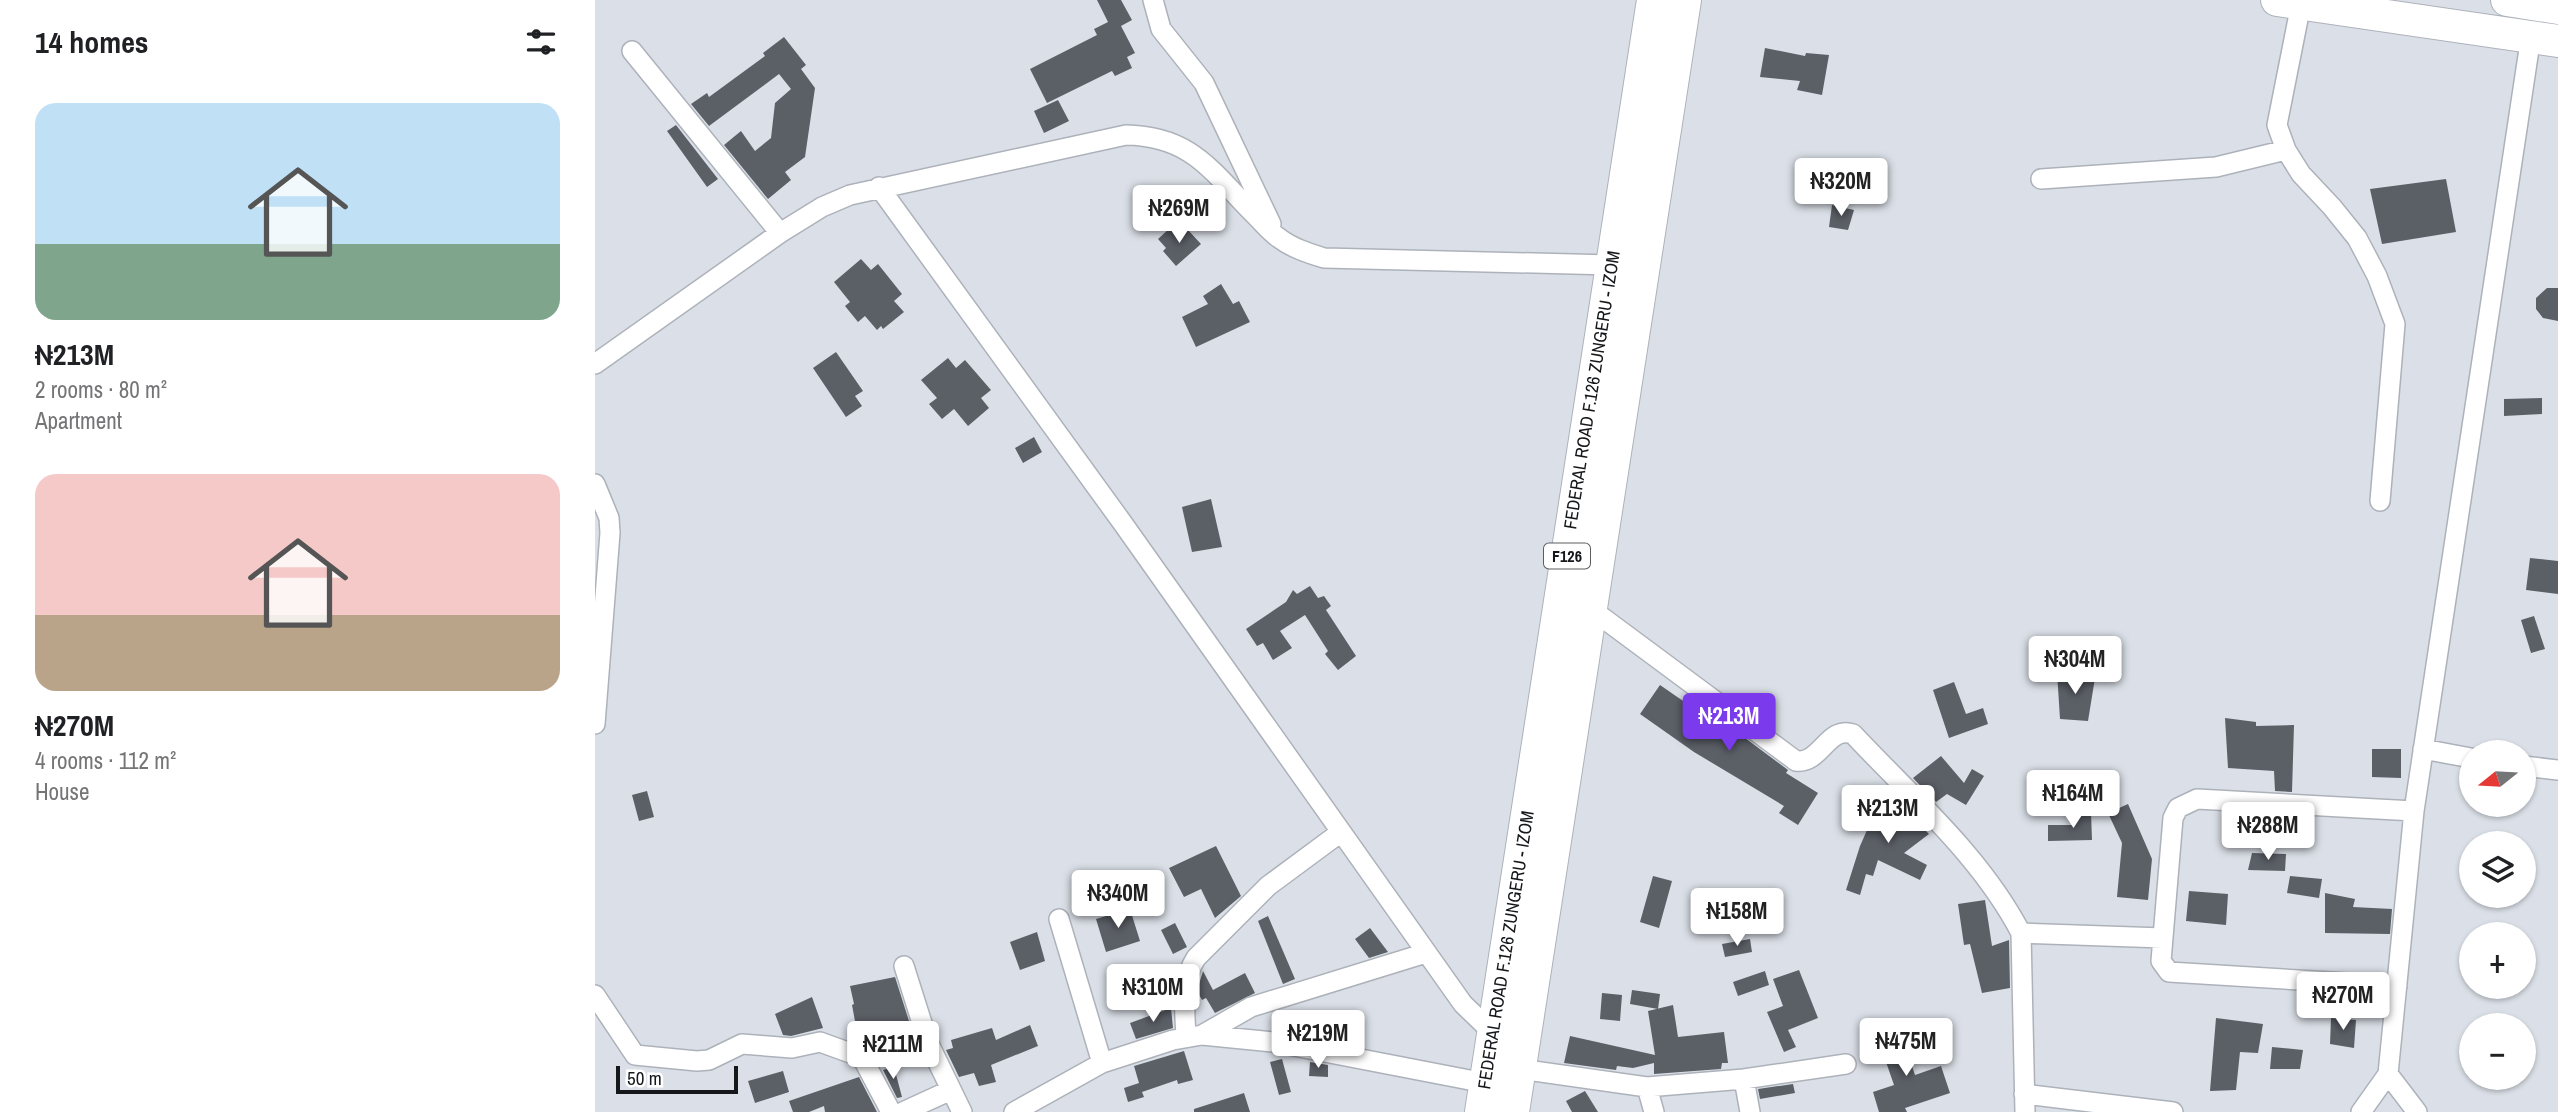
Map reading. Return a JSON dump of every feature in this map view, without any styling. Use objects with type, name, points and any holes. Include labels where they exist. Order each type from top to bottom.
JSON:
[{"type":"main road","name":"FEDERAL ROAD F.126 ZUNGERU - IZOM","points":[[1483,1098],[1653,0]]},
{"type":"main road","name":"FEDERAL ROAD F.126 ZUNGERU - IZOM","points":[[1513,1112],[1685,0]]},
{"type":"main road","points":[[1680,31],[1692,0]]},
{"type":"main road","points":[[2507,0],[2558,8]]},
{"type":"main road","points":[[2289,2],[2544,39]]},
{"type":"street","points":[[1153,0],[1161,29],[1204,83],[1278,238]]},
{"type":"street","points":[[2289,2],[2277,125],[2286,150],[2301,174],[2332,206],[2357,238],[2377,276],[2395,324],[2380,501]]},
{"type":"street","points":[[2361,1112],[2388,1074],[2414,811],[2423,750],[2544,39]]},
{"type":"street","points":[[632,51],[780,233]]},
{"type":"street","points":[[595,363],[780,233],[822,207],[850,194],[1126,135],[1151,135],[1174,142],[1193,153],[1278,238],[1301,251],[1324,258],[1612,265]]},
{"type":"street","points":[[2041,179],[2216,167],[2286,150]]},
{"type":"street","points":[[879,187],[1463,1004],[1493,1033],[1522,1054],[1647,1087],[1744,1079],[1846,1064]]},
{"type":"street","points":[[595,484],[609,518],[610,533],[595,724]]},
{"type":"street","points":[[1591,610],[1796,761],[1811,759],[1835,735],[1847,732],[1853,734],[1979,867],[2003,898],[2021,933],[2024,1103],[2173,1112]]},
{"type":"street","points":[[2423,750],[2459,756]]},
{"type":"street","points":[[2536,767],[2558,770]]},
{"type":"street","points":[[2397,985],[2169,972],[2161,961],[2173,818],[2178,808],[2197,799],[2414,811]]},
{"type":"street","points":[[1194,1036],[1184,985],[1196,958],[1268,886],[1341,832]]},
{"type":"street","points":[[1059,919],[1102,1063]]},
{"type":"street","points":[[2021,933],[2163,938]]},
{"type":"street","points":[[1014,1112],[1102,1063],[1194,1036],[1251,1007],[1426,953]]},
{"type":"street","points":[[904,967],[928,1042],[962,1112]]},
{"type":"street","points":[[595,995],[635,1055],[697,1062],[709,1060],[742,1044],[792,1048],[820,1042],[856,1055],[864,1061],[891,1112]]},
{"type":"street","points":[[1194,1036],[1273,1042],[1483,1098]]},
{"type":"street","points":[[2388,1074],[2417,1112]]},
{"type":"street","points":[[1744,1079],[1750,1112]]},
{"type":"street","points":[[1647,1087],[1654,1112]]},
{"type":"street","points":[[903,1112],[951,1090]]},
{"type":"building","points":[[1097,0],[1121,0],[1132,20],[1121,26],[1135,53],[1127,57],[1132,68],[1115,76],[1112,71],[1047,103],[1030,69],[1097,35],[1094,29],[1108,22]]},
{"type":"building","points":[[784,37],[806,65],[801,69],[815,88],[805,157],[785,172],[791,180],[768,199],[724,145],[741,131],[755,151],[771,138],[775,103],[791,89],[779,74],[709,126],[691,104],[707,93],[709,97],[765,56],[763,53]]},
{"type":"building","points":[[1765,48],[1805,56],[1806,53],[1829,55],[1822,95],[1797,90],[1800,81],[1760,77]]},
{"type":"building","points":[[1058,100],[1069,121],[1044,133],[1034,111]]},
{"type":"building","points":[[676,125],[718,179],[707,187],[667,131]]},
{"type":"building","points":[[2446,179],[2456,232],[2382,244],[2370,189]]},
{"type":"building","points":[[1832,205],[1854,210],[1848,230],[1829,227]]},
{"type":"building","points":[[1170,228],[1178,238],[1187,229],[1201,244],[1176,266],[1163,251],[1166,248],[1158,239]]},
{"type":"building","points":[[861,259],[871,270],[878,264],[902,294],[894,301],[904,312],[883,329],[881,326],[877,330],[865,316],[858,322],[845,306],[850,302],[834,282]]},
{"type":"building","points":[[1221,284],[1233,304],[1239,301],[1250,322],[1196,347],[1182,317],[1208,304],[1203,296]]},
{"type":"building","points":[[2547,288],[2558,288],[2558,321],[2543,318],[2536,309],[2536,298]]},
{"type":"building","points":[[836,352],[863,391],[855,396],[862,406],[846,417],[813,368]]},
{"type":"building","points":[[948,358],[956,368],[965,360],[991,390],[981,398],[989,408],[968,426],[954,409],[942,419],[929,404],[937,398],[921,380]]},
{"type":"building","points":[[2542,398],[2542,414],[2504,416],[2504,399]]},
{"type":"building","points":[[1034,437],[1042,452],[1023,463],[1015,448]]},
{"type":"building","points":[[1211,499],[1222,547],[1192,552],[1182,507]]},
{"type":"building","points":[[2530,558],[2558,561],[2558,594],[2526,590]]},
{"type":"building","points":[[1310,586],[1318,598],[1324,596],[1331,606],[1326,610],[1356,656],[1338,670],[1325,654],[1328,651],[1305,615],[1280,631],[1292,648],[1273,660],[1263,643],[1257,646],[1246,629],[1286,602],[1293,590],[1297,594]]},
{"type":"building","points":[[2534,616],[2545,649],[2531,653],[2521,620]]},
{"type":"building","points":[[2057,672],[2095,678],[2088,721],[2060,719]]},
{"type":"building","points":[[1954,682],[1966,714],[1983,708],[1988,724],[1949,738],[1933,690]]},
{"type":"building","points":[[1660,685],[1725,730],[1728,726],[1733,729],[1788,770],[1786,773],[1818,793],[1798,825],[1779,813],[1784,806],[1694,752],[1640,714]]},
{"type":"building","points":[[2225,718],[2256,722],[2256,726],[2294,725],[2292,792],[2275,791],[2274,771],[2228,768]]},
{"type":"building","points":[[2372,749],[2401,749],[2401,778],[2372,777]]},
{"type":"building","points":[[1941,756],[1964,783],[1972,769],[1984,776],[1966,805],[1947,794],[1936,802],[1913,778]]},
{"type":"building","points":[[647,791],[654,817],[639,821],[632,795]]},
{"type":"building","points":[[1891,796],[1929,834],[1904,853],[1927,865],[1920,880],[1878,860],[1873,876],[1866,874],[1860,895],[1846,890],[1860,846],[1875,812]]},
{"type":"building","points":[[2128,804],[2152,859],[2148,900],[2117,897],[2122,843],[2108,813]]},
{"type":"building","points":[[2078,812],[2091,812],[2092,840],[2048,841],[2048,825],[2073,825]]},
{"type":"building","points":[[1216,846],[1241,896],[1215,918],[1201,889],[1184,897],[1169,868]]},
{"type":"building","points":[[2252,853],[2286,854],[2285,871],[2248,870]]},
{"type":"building","points":[[1653,876],[1672,881],[1659,928],[1640,922]]},
{"type":"building","points":[[2290,876],[2322,879],[2319,898],[2287,893]]},
{"type":"building","points":[[2189,891],[2228,894],[2226,925],[2186,921]]},
{"type":"building","points":[[2325,893],[2355,899],[2353,907],[2392,909],[2390,934],[2325,933]]},
{"type":"building","points":[[1985,900],[1992,946],[2009,940],[2010,988],[1982,993],[1970,944],[1964,945],[1958,904]]},
{"type":"building","points":[[1130,909],[1140,941],[1106,952],[1096,919]]},
{"type":"building","points":[[1268,916],[1295,979],[1283,984],[1258,921]]},
{"type":"building","points":[[1175,923],[1187,947],[1173,954],[1161,930]]},
{"type":"building","points":[[1370,928],[1388,952],[1369,958],[1355,939]]},
{"type":"building","points":[[1037,932],[1045,961],[1020,970],[1010,942]]},
{"type":"building","points":[[1750,939],[1752,952],[1725,957],[1722,944]]},
{"type":"building","points":[[1799,970],[1818,1018],[1788,1030],[1796,1047],[1784,1052],[1767,1012],[1783,1006],[1773,979]]},
{"type":"building","points":[[1203,971],[1213,990],[1245,973],[1255,993],[1215,1013],[1206,998],[1202,1000],[1197,991]]},
{"type":"building","points":[[1765,971],[1769,985],[1738,996],[1733,982]]},
{"type":"building","points":[[895,977],[917,1046],[905,1050],[899,1025],[857,1032],[852,1005],[850,986]]},
{"type":"building","points":[[1632,990],[1660,994],[1658,1009],[1630,1004]]},
{"type":"building","points":[[1602,993],[1622,995],[1620,1021],[1600,1019]]},
{"type":"building","points":[[812,997],[823,1028],[791,1036],[783,1035],[775,1014]]},
{"type":"building","points":[[1673,1005],[1678,1037],[1724,1032],[1728,1063],[1722,1063],[1721,1069],[1654,1074],[1654,1063],[1633,1068],[1617,1066],[1616,1070],[1564,1063],[1570,1036],[1655,1055],[1648,1011]]},
{"type":"building","points":[[1171,1008],[1173,1028],[1136,1039],[1130,1023]]},
{"type":"building","points":[[2216,1018],[2263,1024],[2258,1053],[2240,1052],[2236,1090],[2210,1091]]},
{"type":"building","points":[[2331,1018],[2356,1020],[2354,1048],[2330,1044]]},
{"type":"building","points":[[1030,1025],[1038,1046],[991,1065],[996,1082],[979,1086],[974,1073],[959,1077],[946,1050],[953,1048],[951,1040],[992,1028],[996,1040]]},
{"type":"building","points":[[1899,1028],[1915,1075],[1941,1066],[1950,1093],[1905,1108],[1907,1112],[1879,1112],[1873,1092],[1894,1085],[1877,1036]]},
{"type":"building","points":[[2272,1047],[2303,1050],[2300,1069],[2270,1069]]},
{"type":"building","points":[[1184,1051],[1193,1080],[1178,1084],[1177,1080],[1142,1092],[1144,1097],[1128,1102],[1124,1088],[1139,1083],[1134,1066]]},
{"type":"building","points":[[1282,1059],[1291,1092],[1279,1095],[1270,1062]]},
{"type":"building","points":[[1310,1062],[1328,1065],[1328,1077],[1309,1076]]},
{"type":"building","points":[[894,1067],[902,1097],[897,1098],[883,1070]]},
{"type":"building","points":[[783,1071],[789,1092],[755,1103],[748,1081]]},
{"type":"building","points":[[859,1077],[877,1112],[825,1112],[824,1106],[809,1112],[793,1112],[789,1101]]},
{"type":"building","points":[[1793,1084],[1795,1093],[1760,1099],[1758,1089]]},
{"type":"building","points":[[1585,1091],[1598,1112],[1572,1112],[1566,1101]]},
{"type":"building","points":[[1244,1093],[1250,1112],[1194,1112],[1194,1109]]}]
